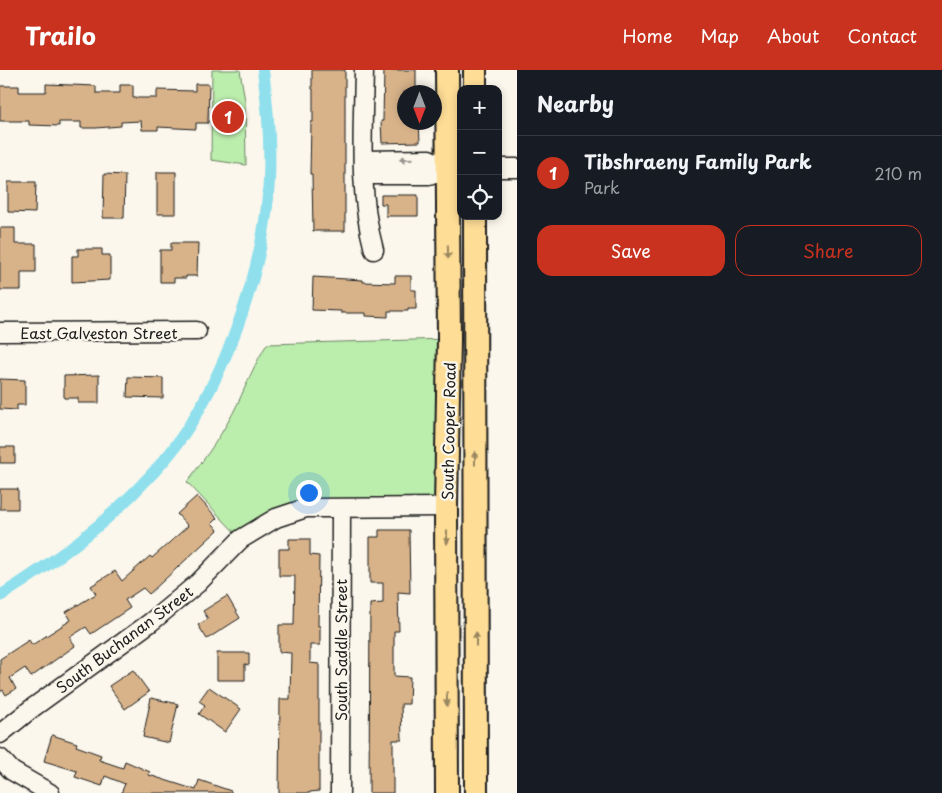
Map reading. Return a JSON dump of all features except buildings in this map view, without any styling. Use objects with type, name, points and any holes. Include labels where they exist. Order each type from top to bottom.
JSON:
[{"type":"main road","name":"South Cooper Road","points":[[447,70],[454,168],[446,507],[447,793]]},
{"type":"main road","points":[[475,70],[475,85]]},
{"type":"main road","name":"South Cooper Road","points":[[475,220],[476,793]]},
{"type":"main road","points":[[446,507],[475,507]]},
{"type":"street","points":[[364,70],[363,191],[367,225],[374,250]]},
{"type":"street","points":[[363,167],[429,159],[454,168]]},
{"type":"street","points":[[502,168],[517,168]]},
{"type":"street","name":"East Galveston Street","points":[[0,332],[197,331]]},
{"type":"street","name":"South Buchanan Street","points":[[0,734],[31,708],[151,622],[198,583],[241,540],[276,518],[306,508],[446,507]]},
{"type":"street","name":"South Saddle Street","points":[[340,793],[341,508]]},
{"type":"street","points":[[0,758],[12,771],[50,793]]},
{"type":"green space","points":[[212,70],[240,70],[245,101],[246,165],[211,160]]},
{"type":"green space","points":[[449,339],[446,507],[306,508],[241,539],[187,482],[227,424],[267,344]]},
{"type":"waterway","points":[[0,596],[79,541],[133,494],[172,450],[195,416],[210,388],[224,359],[247,298],[262,236],[269,189],[270,155],[263,70]]},
{"type":"place","name":"Tibshraeny Family Park","points":[[228,117]]}]
